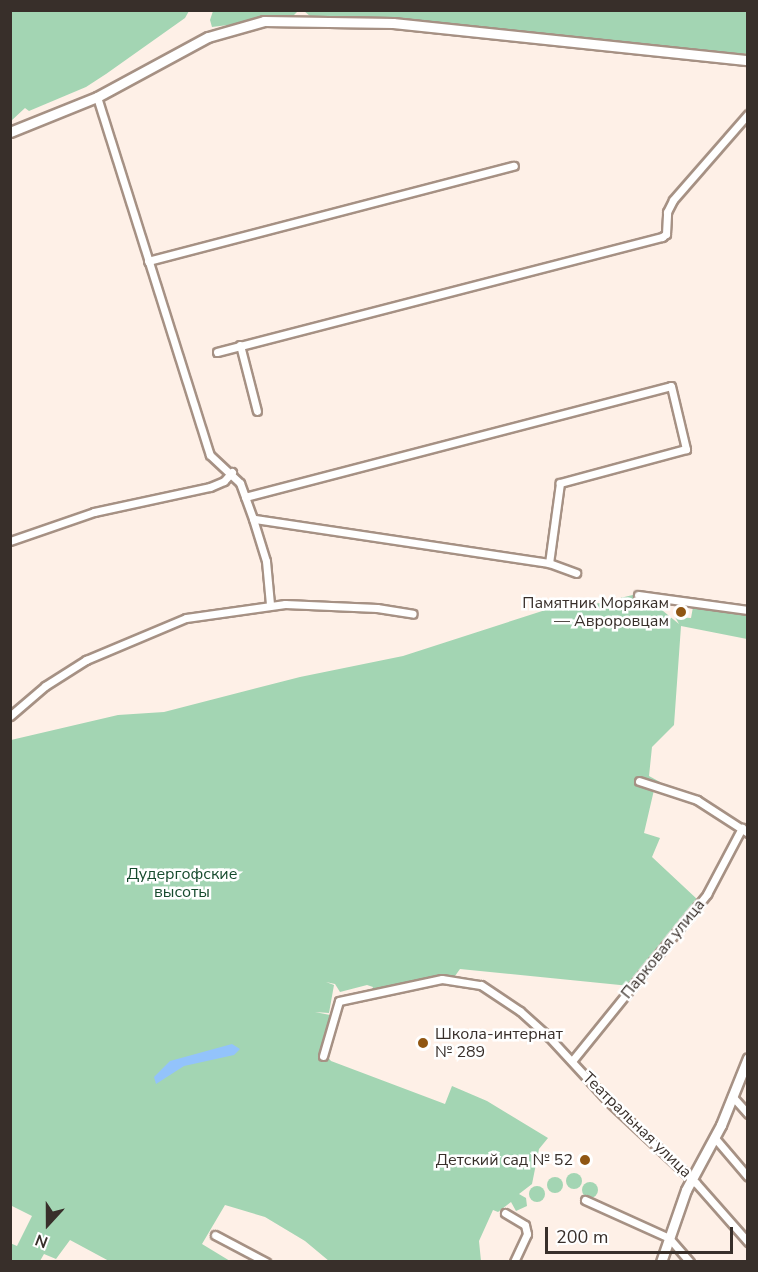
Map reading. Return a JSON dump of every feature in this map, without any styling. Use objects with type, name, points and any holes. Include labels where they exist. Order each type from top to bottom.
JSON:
[{"type":"street","points":[[10,132],[97,97],[218,33],[248,24],[284,20],[393,23],[747,60]]},
{"type":"street","points":[[97,97],[210,455],[232,472],[245,496],[253,519],[266,561],[270,604]]},
{"type":"street","points":[[217,352],[662,237],[666,234],[668,212],[674,200],[747,114]]},
{"type":"street","points":[[147,261],[514,166]]},
{"type":"street","points":[[240,345],[257,411]]},
{"type":"street","points":[[245,496],[671,386],[686,449],[560,483],[549,563]]},
{"type":"street","points":[[10,541],[94,512],[210,487],[224,481],[232,472]]},
{"type":"street","points":[[253,519],[549,563],[576,573]]},
{"type":"street","points":[[639,594],[747,610]]},
{"type":"street","points":[[10,716],[45,686],[86,660],[186,618],[270,604],[377,608],[413,614]]},
{"type":"street","points":[[639,781],[697,800],[744,831]]},
{"type":"street","name":"Парковая улица","points":[[572,1061],[707,894],[744,831]]},
{"type":"street","name":"Театральная улица","points":[[323,1056],[339,1001],[457,978],[493,990],[520,1011],[572,1061],[609,1102],[692,1178],[747,1242]]},
{"type":"street","points":[[661,1262],[692,1178],[714,1137],[747,1058]]},
{"type":"street","points":[[732,1096],[747,1114]]},
{"type":"street","points":[[714,1137],[747,1177]]},
{"type":"street","points":[[585,1200],[669,1238],[690,1262]]},
{"type":"street","points":[[505,1214],[525,1225],[527,1234],[514,1262]]},
{"type":"street","points":[[215,1235],[266,1262]]},
{"type":"green space","points":[[11,10],[189,11],[185,18],[86,87],[29,111],[25,108],[11,121]]},
{"type":"green space","points":[[213,11],[298,11],[292,17],[212,27],[210,20]]},
{"type":"green space","points":[[304,11],[747,11],[747,54],[392,20],[310,16]]},
{"type":"green space","name":"Дудергофские высоты","points":[[641,593],[679,624],[675,617],[691,618],[693,607],[747,612],[747,639],[681,626],[674,725],[652,747],[649,776],[660,782],[654,790],[644,833],[660,838],[652,857],[698,900],[630,986],[460,969],[455,976],[371,993],[373,987],[367,985],[340,992],[335,984],[326,982],[334,985],[329,1013],[315,1012],[330,1015],[322,1050],[331,1061],[445,1104],[452,1086],[487,1101],[548,1138],[539,1149],[532,1184],[519,1194],[526,1198],[527,1206],[516,1211],[511,1202],[498,1212],[493,1210],[479,1241],[481,1261],[329,1261],[305,1241],[265,1217],[225,1205],[202,1244],[230,1261],[109,1261],[70,1240],[56,1259],[44,1254],[40,1261],[11,1261],[10,1243],[17,1246],[32,1216],[10,1205],[11,740],[118,715],[164,712],[300,677],[403,656],[561,605],[587,606]]},
{"type":"green space","points":[[571,1173],[577,1173],[582,1181],[580,1187],[571,1189],[566,1184],[566,1178]]},
{"type":"green space","points":[[552,1177],[558,1177],[563,1185],[561,1191],[552,1193],[547,1188],[547,1182]]},
{"type":"green space","points":[[587,1182],[593,1182],[598,1190],[596,1196],[587,1198],[582,1193],[582,1187]]},
{"type":"green space","points":[[534,1186],[540,1186],[545,1194],[543,1200],[534,1202],[529,1197],[529,1191]]},
{"type":"water","points":[[232,1044],[240,1049],[234,1055],[184,1066],[156,1084],[154,1077],[170,1061]]},
{"type":"place","name":"Памятник Морякам — Авроровцам","points":[[681,612]]},
{"type":"place","name":"Школа-интернат № 289","points":[[423,1043]]},
{"type":"place","name":"Детский сад № 52","points":[[585,1160]]}]
